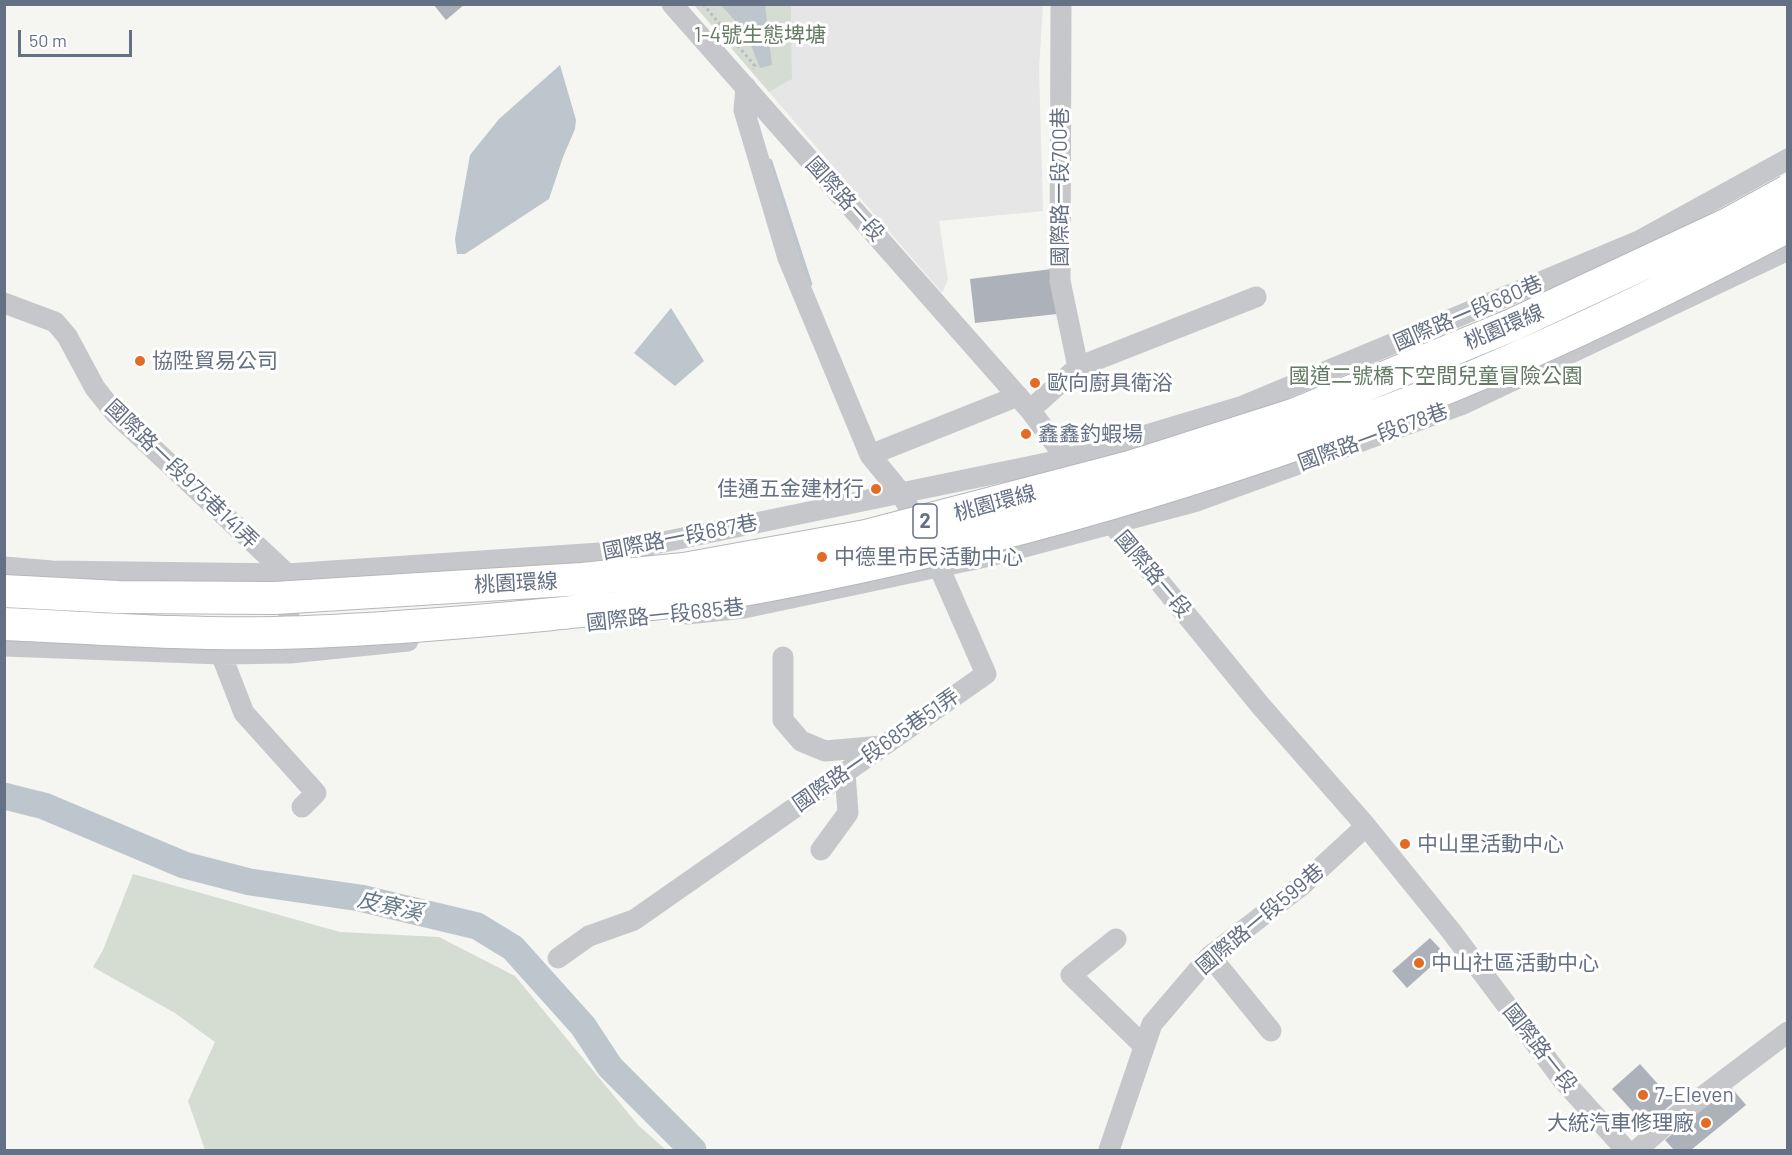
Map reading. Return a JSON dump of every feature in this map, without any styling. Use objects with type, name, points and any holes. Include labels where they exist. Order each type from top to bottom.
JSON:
[{"type":"highway","name":"桃園環線","points":[[4,591],[118,597],[275,598],[582,579],[684,568],[866,536],[1130,467],[1293,415],[1512,325],[1728,224],[1788,191]]},
{"type":"highway","name":"桃園環線","points":[[4,624],[272,633],[463,623],[689,599],[875,562],[996,535],[1138,495],[1356,423],[1526,353],[1612,314],[1788,226]]},
{"type":"street","name":"國際路一段","points":[[672,4],[1024,403],[1112,524],[1260,705],[1366,826],[1451,931],[1563,1078],[1626,1150]]},
{"type":"street","name":"國際路一段700巷","points":[[1061,4],[1060,281],[1078,368]]},
{"type":"street","name":"國際路一段685巷51弄","points":[[558,958],[589,936],[634,920],[986,674],[939,567],[902,493],[870,455],[788,258],[744,110],[746,87]]},
{"type":"street","name":"國際路一段680巷","points":[[1066,459],[1243,406],[1364,356],[1639,241],[1788,159]]},
{"type":"street","name":"國際路一段678巷","points":[[1112,524],[1197,501],[1461,405],[1788,250]]},
{"type":"street","points":[[870,455],[1024,403],[1078,368],[1256,297]]},
{"type":"street","name":"國際路一段975巷141弄","points":[[4,303],[54,322],[67,336],[95,388],[115,413],[288,574]]},
{"type":"street","name":"國際路一段687巷","points":[[4,567],[52,571],[288,574],[615,552],[1066,459]]},
{"type":"street","name":"國際路一段685巷","points":[[4,646],[221,654],[290,653],[744,608],[939,567],[1112,524]]},
{"type":"street","points":[[288,574],[290,653]]},
{"type":"street","points":[[221,654],[244,713],[316,794],[302,807]]},
{"type":"street","points":[[783,657],[783,720],[801,741],[825,751],[883,746]]},
{"type":"street","points":[[821,850],[848,813],[845,772]]},
{"type":"street","name":"國際路一段599巷","points":[[1109,1150],[1152,1024],[1210,956],[1301,886],[1366,826]]},
{"type":"street","points":[[1116,939],[1071,975],[1143,1046]]},
{"type":"street","points":[[1210,956],[1271,1031]]},
{"type":"street","points":[[1637,1150],[1665,1125],[1788,1032]]},
{"type":"path","points":[[703,4],[755,66]]},
{"type":"shaded area","points":[[721,5],[765,5],[772,65],[760,68],[746,33]]},
{"type":"shaded area","points":[[791,5],[1043,5],[1039,69],[1043,211],[939,221],[948,280],[942,293],[769,92],[792,79]]},
{"type":"shaded area","points":[[560,65],[576,120],[575,129],[549,199],[465,254],[457,254],[455,239],[470,155],[499,119]]},
{"type":"shaded area","points":[[671,308],[704,361],[675,386],[634,353]]},
{"type":"green space","name":"1-4號生態埤塘","points":[[694,5],[791,5],[792,79],[769,92]]},
{"type":"green space","points":[[133,874],[340,932],[439,937],[515,976],[638,1125],[666,1150],[205,1150],[188,1101],[215,1042],[175,1013],[93,967],[103,950]]},
{"type":"building","points":[[433,4],[465,4],[446,20]]},
{"type":"building","points":[[1052,269],[1057,314],[975,323],[970,279]]},
{"type":"building","name":"中山社區活動中心","points":[[1430,938],[1445,954],[1407,988],[1392,971]]},
{"type":"building","name":"7-Eleven","points":[[1640,1064],[1674,1102],[1646,1126],[1612,1089]]},
{"type":"building","name":"大統汽車修理廠","points":[[1730,1086],[1746,1105],[1691,1150],[1674,1150],[1665,1140]]},
{"type":"waterway","points":[[770,161],[810,284]]},
{"type":"waterway","name":"皮寮溪","points":[[4,796],[44,806],[184,865],[250,882],[360,898],[477,926],[513,948],[583,1026],[610,1067],[693,1150]]},
{"type":"place","name":"協陞貿易公司","points":[[140,361]]},
{"type":"place","name":"歐向廚具衛浴","points":[[1035,383]]},
{"type":"place","name":"鑫鑫釣蝦場","points":[[1026,434]]},
{"type":"place","name":"佳通五金建材行","points":[[876,489]]},
{"type":"place","name":"中德里市民活動中心","points":[[822,557]]},
{"type":"place","name":"中山里活動中心","points":[[1405,844]]},
{"type":"place","name":"中山社區活動中心","points":[[1419,963]]},
{"type":"place","name":"7-Eleven","points":[[1643,1095]]},
{"type":"place","name":"大統汽車修理廠","points":[[1706,1123]]},
{"type":"park label","name":"國道二號橋下空間兒童冒險公園","points":[[1436,376]]}]
